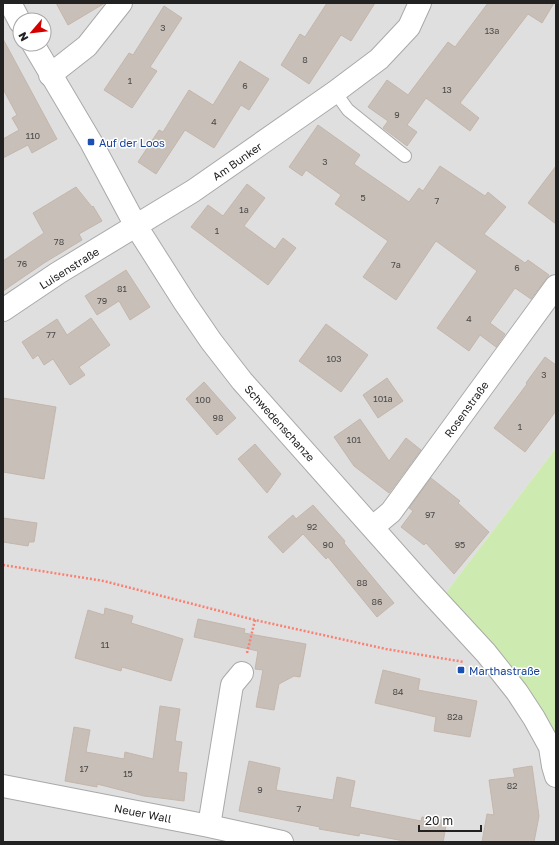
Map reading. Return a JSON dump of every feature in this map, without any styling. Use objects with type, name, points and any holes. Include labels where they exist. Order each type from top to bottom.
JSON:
[{"type":"street","points":[[10,3],[15,12]]},
{"type":"street","points":[[50,75],[88,46],[121,3]]},
{"type":"street","name":"Am Bunker","points":[[136,226],[193,191],[335,92],[379,59],[409,27],[420,3]]},
{"type":"street","name":"Schwedenschanze","points":[[37,52],[91,142],[136,226],[211,342],[242,381],[486,653],[517,692],[534,718],[550,746],[555,769]]},
{"type":"street","name":"Luisenstraße","points":[[3,310],[58,273],[136,226]]},
{"type":"street","name":"Rosenstraße","points":[[373,527],[391,512],[556,286]]},
{"type":"street","points":[[209,826],[232,684],[242,673]]},
{"type":"street","name":"Neuer Wall","points":[[3,786],[209,826],[282,842]]},
{"type":"lane","points":[[335,92],[348,110],[405,156]]},
{"type":"path","points":[[3,565],[104,581],[256,620],[386,649],[498,668]]},
{"type":"path","points":[[242,673],[256,620]]},
{"type":"shaded area","points":[[3,3],[556,3],[556,448],[441,599],[556,739],[556,842],[3,842]]},
{"type":"green space","points":[[556,448],[556,739],[441,599]]},
{"type":"building","points":[[56,3],[105,3],[68,25]]},
{"type":"building","points":[[327,3],[375,3],[351,41],[341,35],[309,84],[281,65],[300,34],[305,37]]},
{"type":"building","points":[[488,3],[554,3],[542,23],[528,14],[460,103],[479,118],[470,131],[426,98],[407,125],[417,132],[407,146],[383,128],[388,121],[368,107],[387,80],[408,95],[448,42],[455,47]]},
{"type":"building","points":[[164,6],[182,18],[150,67],[157,71],[132,108],[104,90],[129,53],[133,55]]},
{"type":"building","points":[[3,39],[57,139],[32,153],[28,145],[3,158],[3,139],[19,130],[12,118],[17,115],[3,89]]},
{"type":"building","points":[[240,61],[269,79],[249,110],[241,105],[214,148],[185,130],[156,174],[138,162],[159,130],[163,132],[189,90],[213,105]]},
{"type":"building","points":[[318,125],[360,155],[354,164],[409,202],[419,188],[423,191],[440,166],[485,196],[488,192],[506,207],[484,234],[525,263],[528,260],[549,275],[531,299],[515,288],[490,323],[505,334],[496,347],[480,335],[469,351],[437,328],[477,271],[436,241],[396,300],[363,277],[388,241],[335,204],[341,195],[306,170],[302,176],[289,167]]},
{"type":"building","points":[[556,166],[556,224],[528,203]]},
{"type":"building","points":[[247,184],[265,198],[244,226],[275,249],[283,238],[296,248],[268,285],[191,227],[208,205],[223,216]]},
{"type":"building","points":[[76,187],[92,207],[93,206],[102,221],[79,234],[82,240],[44,263],[3,291],[3,261],[44,233],[33,213]]},
{"type":"building","points":[[126,270],[150,307],[130,320],[119,301],[97,315],[85,296]]},
{"type":"building","points":[[91,318],[110,345],[79,367],[85,375],[70,385],[53,359],[44,365],[38,355],[33,359],[22,342],[57,319],[67,335]]},
{"type":"building","points":[[326,324],[368,355],[341,392],[299,361]]},
{"type":"building","points":[[545,357],[556,365],[556,411],[525,452],[494,428]]},
{"type":"building","points":[[387,378],[403,401],[378,418],[363,395]]},
{"type":"building","points":[[204,382],[236,418],[217,435],[186,399]]},
{"type":"building","points":[[3,398],[56,407],[44,479],[3,472]]},
{"type":"building","points":[[360,419],[389,461],[406,438],[421,450],[389,493],[354,466],[334,437]]},
{"type":"building","points":[[255,444],[281,474],[267,493],[238,459]]},
{"type":"building","points":[[431,478],[460,501],[458,503],[489,532],[454,574],[426,543],[424,545],[401,527],[413,511],[409,508]]},
{"type":"building","points":[[313,505],[345,541],[344,543],[394,603],[377,617],[328,557],[326,559],[303,534],[283,553],[268,537],[293,515],[296,519]]},
{"type":"building","points":[[3,518],[37,523],[34,542],[29,542],[28,546],[3,542]]},
{"type":"building","points":[[105,608],[133,616],[131,623],[183,639],[171,681],[122,667],[121,671],[75,658],[88,610],[104,615]]},
{"type":"building","points":[[198,619],[245,629],[244,633],[306,644],[300,677],[294,676],[279,684],[274,710],[256,707],[263,670],[255,669],[258,651],[194,637]]},
{"type":"building","points":[[383,670],[420,679],[418,690],[477,701],[470,737],[434,731],[436,717],[375,703]]},
{"type":"building","points":[[160,706],[180,709],[175,741],[182,742],[178,772],[187,773],[184,801],[144,796],[97,784],[97,787],[65,781],[74,727],[90,730],[86,752],[124,759],[125,752],[153,759]]},
{"type":"building","points":[[249,761],[280,768],[276,790],[333,800],[337,777],[355,781],[350,807],[421,821],[422,817],[447,821],[443,842],[410,842],[360,833],[359,836],[319,829],[320,827],[239,811]]},
{"type":"building","points":[[532,766],[539,816],[534,842],[482,842],[487,814],[494,815],[489,780],[515,777],[513,769]]},
{"type":"place","name":"Auf der Loos","points":[[91,142]]},
{"type":"place","name":"Marthastraße","points":[[461,670]]}]
